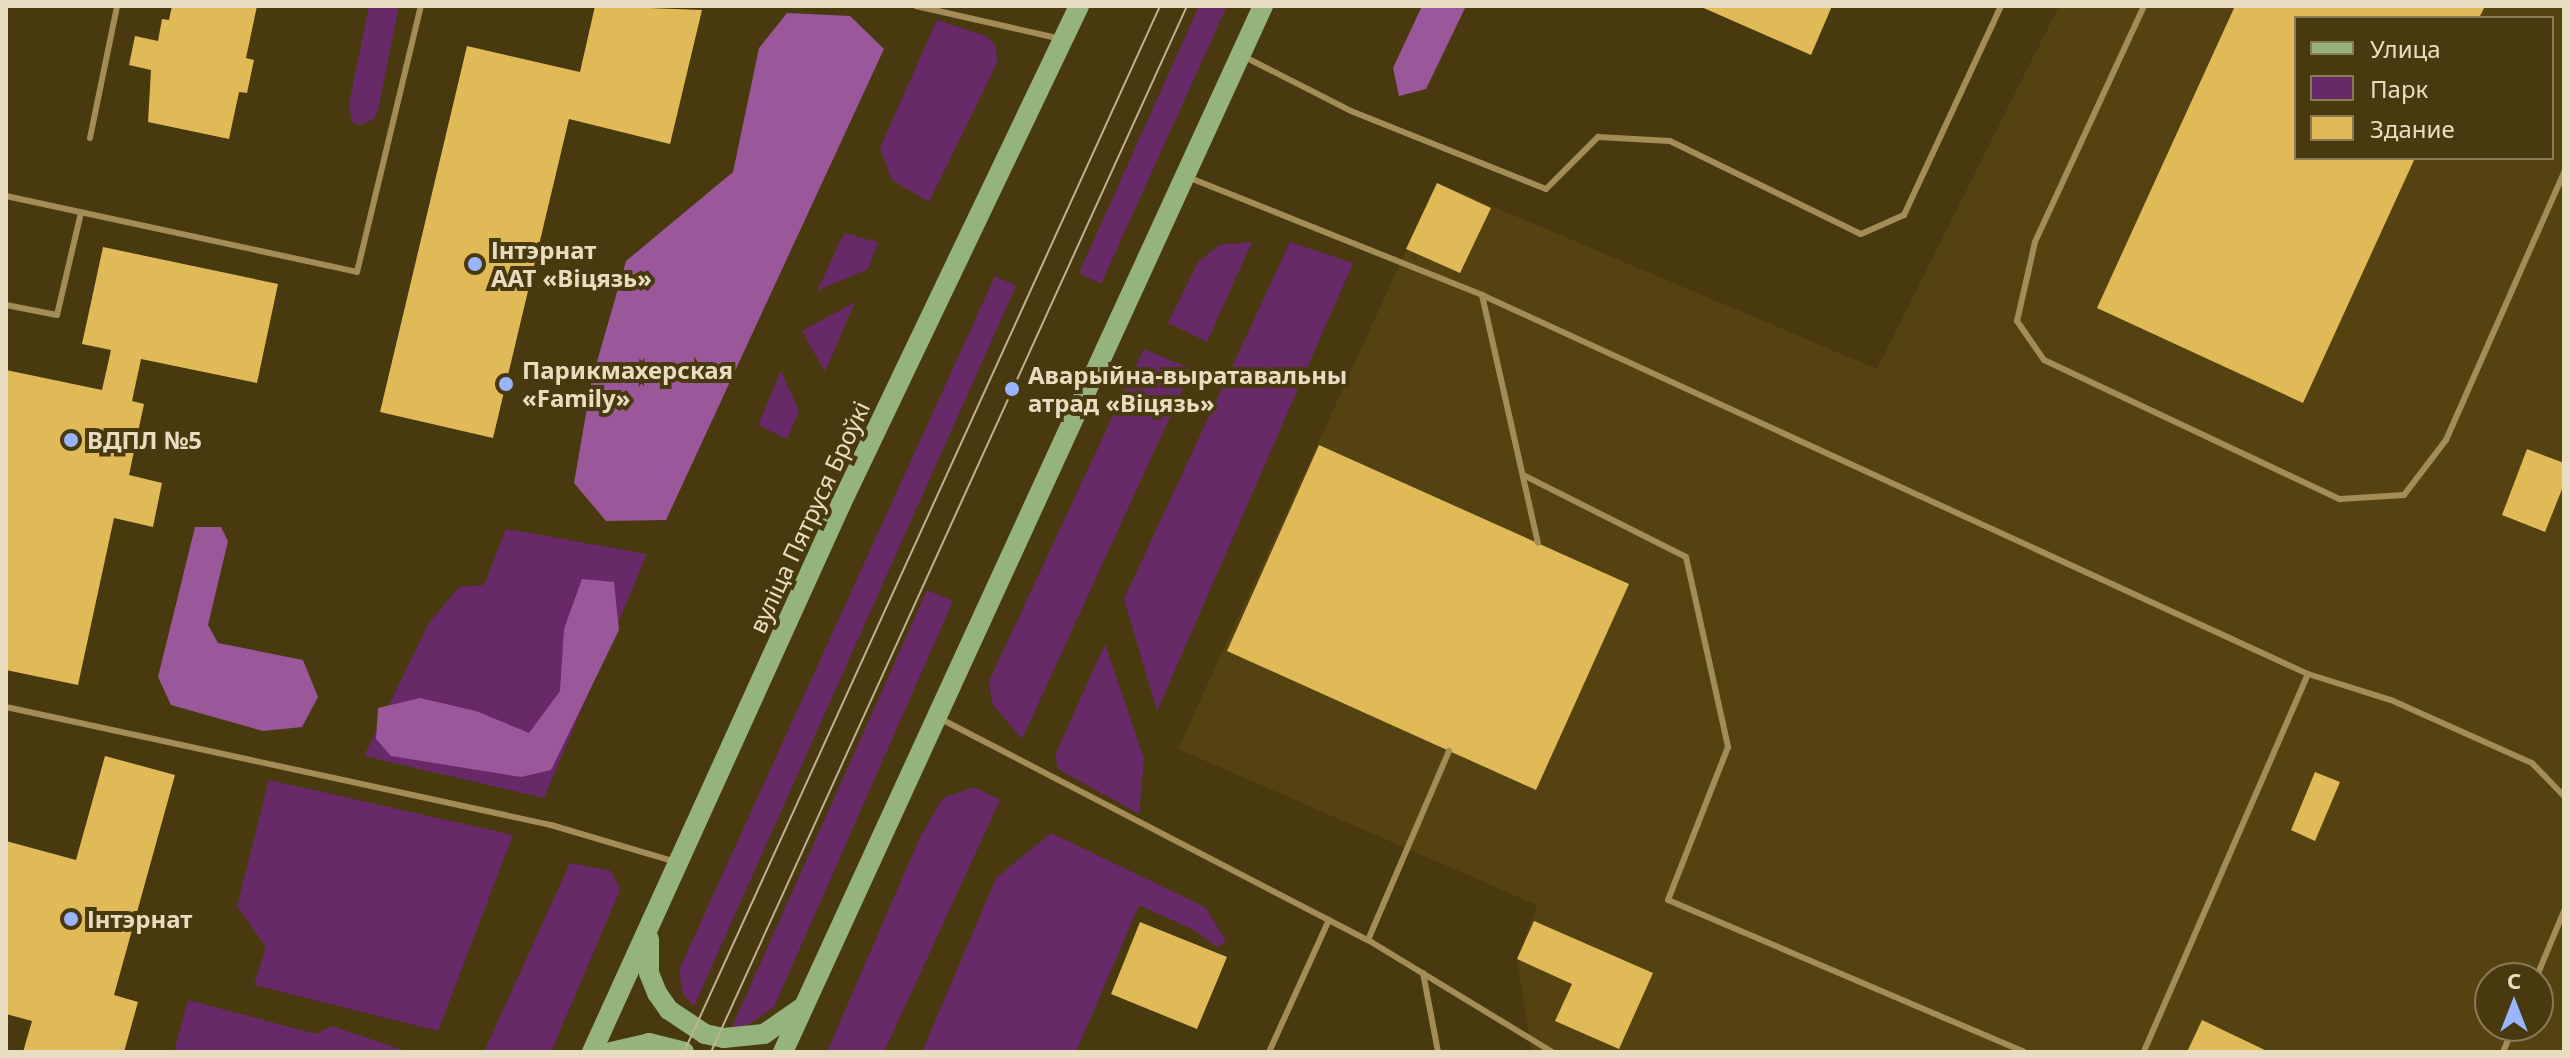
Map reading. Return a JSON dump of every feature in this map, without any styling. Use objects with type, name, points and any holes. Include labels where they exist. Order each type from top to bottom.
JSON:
[{"type":"main road","name":"вуліца Пятруся Броўкі","points":[[592,1052],[841,504],[1079,6]]},
{"type":"main road","points":[[783,1052],[1263,6]]},
{"type":"main road","points":[[649,931],[649,973],[657,993],[669,1010],[705,1034],[724,1038],[764,1034],[782,1025],[810,995]]},
{"type":"main road","points":[[611,1052],[649,1043],[684,1052]]},
{"type":"lane","points":[[90,138],[117,6]]},
{"type":"lane","points":[[6,196],[357,272],[421,6]]},
{"type":"lane","points":[[916,6],[1063,40]]},
{"type":"lane","points":[[1240,54],[1351,111],[1546,189],[1598,137],[1670,141],[1861,234],[1904,215],[2001,6]]},
{"type":"lane","points":[[2144,6],[2035,242],[2017,321],[2044,360],[2340,499],[2404,495],[2446,440],[2564,172]]},
{"type":"lane","points":[[1187,176],[1482,295],[2308,674],[2391,700],[2532,763],[2564,796]]},
{"type":"lane","points":[[6,305],[57,315],[81,213]]},
{"type":"lane","points":[[1482,295],[1538,543]]},
{"type":"lane","points":[[1523,475],[1686,557],[1728,747],[1668,900],[2024,1052]]},
{"type":"lane","points":[[2144,1052],[2308,674]]},
{"type":"lane","points":[[6,707],[551,825],[680,863]]},
{"type":"lane","points":[[936,716],[1368,940],[1552,1052]]},
{"type":"lane","points":[[1368,940],[1449,751]]},
{"type":"lane","points":[[2543,962],[2564,911]]},
{"type":"lane","points":[[1269,1052],[1329,920]]},
{"type":"lane","points":[[1423,973],[1438,1052]]},
{"type":"shaded area","points":[[1422,6],[1466,6],[1426,89],[1399,96],[1393,68]]},
{"type":"shaded area","points":[[2059,6],[2564,6],[2564,1052],[1532,1052],[1517,959],[1537,905],[1178,749],[1437,183],[1877,369]]},
{"type":"shaded area","points":[[787,13],[850,16],[884,49],[666,520],[606,521],[574,483],[592,379],[626,261],[733,172],[759,48]]},
{"type":"shaded area","points":[[195,527],[221,527],[228,541],[208,625],[218,643],[303,660],[318,697],[302,727],[263,731],[171,705],[158,677]]},
{"type":"shaded area","points":[[582,579],[614,582],[619,630],[551,770],[521,777],[391,756],[376,739],[378,708],[420,698],[476,711],[529,733],[560,691],[564,629]]},
{"type":"green space","points":[[369,6],[399,6],[378,110],[374,119],[360,125],[352,122],[349,104]]},
{"type":"green space","points":[[1199,6],[1227,6],[1101,284],[1079,273]]},
{"type":"green space","points":[[937,20],[986,36],[996,46],[997,63],[929,202],[892,180],[880,148]]},
{"type":"green space","points":[[844,233],[878,242],[868,269],[817,291]]},
{"type":"green space","points":[[1252,242],[1207,342],[1168,323],[1198,262],[1219,245]]},
{"type":"green space","points":[[1290,242],[1353,263],[1157,711],[1124,599]]},
{"type":"green space","points":[[995,276],[1016,286],[694,1006],[683,994],[679,970]]},
{"type":"green space","points":[[855,302],[825,372],[802,331]]},
{"type":"green space","points":[[1144,349],[1192,369],[1022,739],[992,704],[989,681]]},
{"type":"green space","points":[[781,371],[799,411],[787,439],[758,425]]},
{"type":"green space","points":[[506,529],[647,554],[544,798],[364,756],[429,623],[459,587],[484,585]]},
{"type":"green space","points":[[927,590],[953,601],[774,1007],[745,1027],[732,1027]]},
{"type":"green space","points":[[1105,644],[1144,759],[1139,814],[1058,769],[1055,755]]},
{"type":"green space","points":[[269,780],[513,835],[438,1031],[254,985],[266,947],[237,906]]},
{"type":"green space","points":[[974,787],[1000,800],[884,1052],[827,1052],[920,837],[943,798]]},
{"type":"green space","points":[[1051,833],[1205,907],[1226,941],[1217,947],[1194,930],[1139,905],[1076,1052],[922,1052],[996,878]]},
{"type":"green space","points":[[570,863],[611,871],[620,890],[551,1052],[484,1052]]},
{"type":"green space","points":[[188,1000],[316,1034],[332,1026],[409,1052],[174,1052]]},
{"type":"building","points":[[172,6],[257,6],[246,58],[254,60],[247,93],[239,92],[229,139],[148,122],[151,70],[129,65],[135,36],[158,41],[162,19],[169,20]]},
{"type":"building","name":"Інтэрнат ААТ «Віцязь»","points":[[595,6],[702,10],[670,144],[569,119],[493,438],[380,412],[467,46],[580,72]]},
{"type":"building","points":[[1699,6],[1832,6],[1811,55]]},
{"type":"building","points":[[2235,6],[2485,6],[2480,16],[2294,16],[2294,160],[2414,160],[2303,403],[2097,308]]},
{"type":"building","points":[[1437,183],[1491,208],[1460,273],[1406,249]]},
{"type":"building","name":"ВДПЛ №5","points":[[103,247],[278,284],[257,383],[141,359],[132,401],[144,404],[129,475],[162,483],[153,527],[114,518],[78,685],[6,670],[6,370],[102,390],[111,350],[82,344]]},
{"type":"building","points":[[1319,445],[1629,584],[1536,790],[1227,651]]},
{"type":"building","points":[[2527,449],[2564,463],[2564,484],[2545,532],[2502,515]]},
{"type":"building","name":"Інтэрнат","points":[[105,756],[175,775],[114,995],[138,1002],[124,1052],[23,1052],[32,1021],[6,1014],[6,841],[76,860]]},
{"type":"building","points":[[2315,772],[2340,782],[2315,841],[2291,830]]},
{"type":"building","points":[[1534,921],[1653,973],[1619,1049],[1555,1021],[1572,984],[1517,959]]},
{"type":"building","points":[[1140,922],[1227,957],[1197,1029],[1111,994]]},
{"type":"building","points":[[2202,1020],[2269,1052],[2187,1052]]},
{"type":"tram line","points":[[684,1052],[1160,6]]},
{"type":"tram line","points":[[711,1052],[1187,6]]},
{"type":"place","name":"Інтэрнат ААТ «Віцязь»","points":[[475,264]]},
{"type":"place","name":"Парикмахерская «Family»","points":[[506,384]]},
{"type":"place","name":"Аварыйна-выратавальны атрад «Віцязь»","points":[[1012,389]]},
{"type":"place","name":"ВДПЛ №5","points":[[71,440]]},
{"type":"place","name":"Інтэрнат","points":[[71,919]]}]
